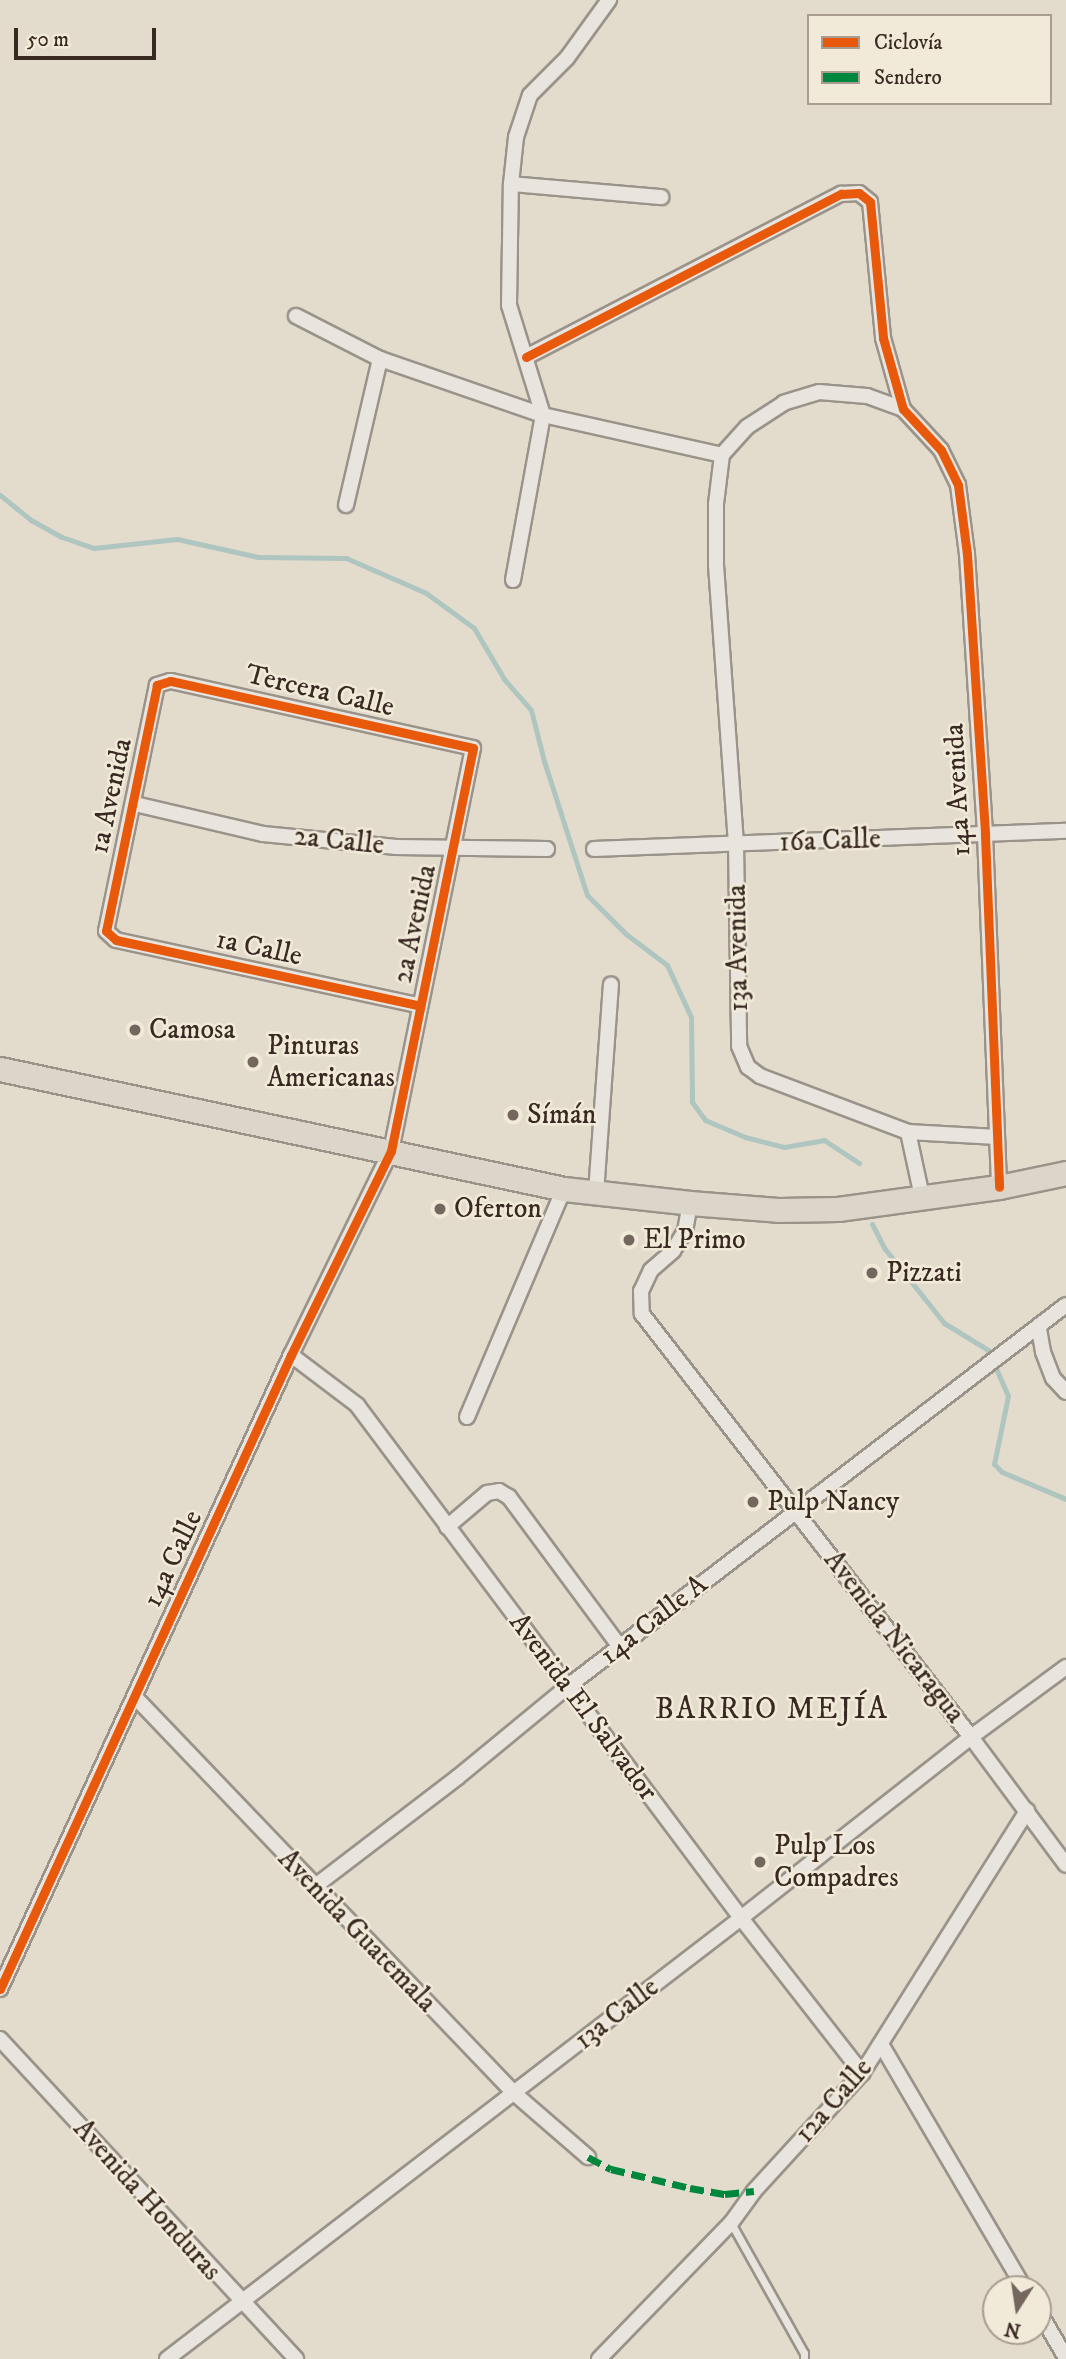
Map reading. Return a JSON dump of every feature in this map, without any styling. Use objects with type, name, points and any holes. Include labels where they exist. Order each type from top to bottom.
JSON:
[{"type":"main road","points":[[0,1069],[564,1189],[690,1203],[778,1210],[826,1209],[999,1187],[1066,1173]]},
{"type":"street","points":[[513,580],[543,415],[509,305],[511,184],[516,137],[530,95],[567,58],[610,0]]},
{"type":"street","points":[[511,184],[661,197]]},
{"type":"street","points":[[526,357],[841,194],[859,193],[870,202],[883,338],[903,409]]},
{"type":"street","points":[[296,316],[380,359],[543,415],[722,455],[747,427],[784,403],[819,392],[867,396],[903,409]]},
{"type":"street","points":[[346,505],[380,359]]},
{"type":"street","name":"14a Avenida","points":[[903,409],[941,450],[958,485],[967,554],[985,835],[999,1187]]},
{"type":"street","name":"13a Avenida","points":[[722,455],[716,504],[716,565],[736,844],[739,1046],[744,1061],[760,1076],[908,1132],[997,1137]]},
{"type":"street","name":"Tercera Calle","points":[[158,685],[170,681],[473,748]]},
{"type":"street","name":"1a Avenida","points":[[107,916],[135,804],[158,685]]},
{"type":"street","name":"2a Avenida","points":[[391,1151],[473,748]]},
{"type":"street","name":"2a Calle","points":[[135,804],[262,834],[454,849],[547,849]]},
{"type":"street","name":"16a Calle","points":[[594,849],[1066,831]]},
{"type":"street","name":"1a Calle","points":[[107,916],[106,931],[116,940],[420,1006]]},
{"type":"street","points":[[596,1193],[611,985]]},
{"type":"street","points":[[908,1132],[922,1197]]},
{"type":"street","name":"14a Calle","points":[[0,1989],[291,1355],[391,1151]]},
{"type":"street","points":[[467,1417],[564,1189]]},
{"type":"street","name":"Avenida Nicaragua","points":[[690,1203],[685,1231],[673,1251],[651,1270],[641,1291],[642,1314],[971,1737],[1066,1865]]},
{"type":"street","points":[[1066,1305],[1038,1329],[1042,1352],[1054,1378],[1066,1392]]},
{"type":"street","name":"14a Calle A","points":[[314,1887],[458,1777],[567,1687],[963,1381],[1038,1329]]},
{"type":"street","name":"Avenida El Salvador","points":[[291,1355],[358,1405],[741,1918],[862,2073]]},
{"type":"street","points":[[447,1527],[486,1493],[499,1491],[509,1497],[620,1647]]},
{"type":"street","name":"13a Calle","points":[[167,2359],[741,1918],[971,1737],[1066,1667]]},
{"type":"street","name":"Avenida Guatemala","points":[[135,1697],[514,2093],[588,2157]]},
{"type":"street","name":"12a Calle","points":[[599,2359],[731,2223],[754,2191],[862,2073],[1027,1811]]},
{"type":"street","name":"Avenida Honduras","points":[[0,2039],[296,2359]]},
{"type":"street","points":[[881,2044],[1018,2275]]},
{"type":"street","points":[[1052,2334],[1066,2358]]},
{"type":"lane","points":[[731,2223],[804,2353],[804,2359]]},
{"type":"waterway","points":[[0,495],[31,520],[62,537],[94,548],[177,539],[258,557],[346,558],[426,593],[474,628],[504,679],[531,710],[544,761],[587,895],[626,934],[667,965],[691,1017],[692,1102],[705,1120],[745,1137],[784,1147],[824,1140],[859,1163]]},
{"type":"waterway","points":[[872,1224],[885,1249],[944,1323],[988,1350],[1008,1396],[994,1464],[1002,1472],[1066,1499]]},
{"type":"marked path","points":[[588,2157],[611,2169],[690,2188],[725,2194],[754,2191]]},
{"type":"cycle path","points":[[526,357],[841,194],[859,193],[870,202],[883,338],[903,409],[941,450],[958,485],[967,554],[985,835],[999,1187]]},
{"type":"cycle path","points":[[0,1989],[291,1355],[391,1151],[473,748],[170,681],[157,685],[106,931],[116,940],[420,1006]]},
{"type":"place","name":"Camosa","points":[[135,1030]]},
{"type":"place","name":"Pinturas Americanas","points":[[253,1062]]},
{"type":"place","name":"Símán","points":[[513,1115]]},
{"type":"place","name":"Oferton","points":[[440,1209]]},
{"type":"place","name":"El Primo","points":[[629,1240]]},
{"type":"place","name":"Pizzati","points":[[872,1273]]},
{"type":"place","name":"Pulp Nancy","points":[[753,1502]]},
{"type":"place","name":"Pulp Los Compadres","points":[[760,1862]]},
{"type":"district","name":"BARRIO MEJÍA","points":[[772,1710]]}]
